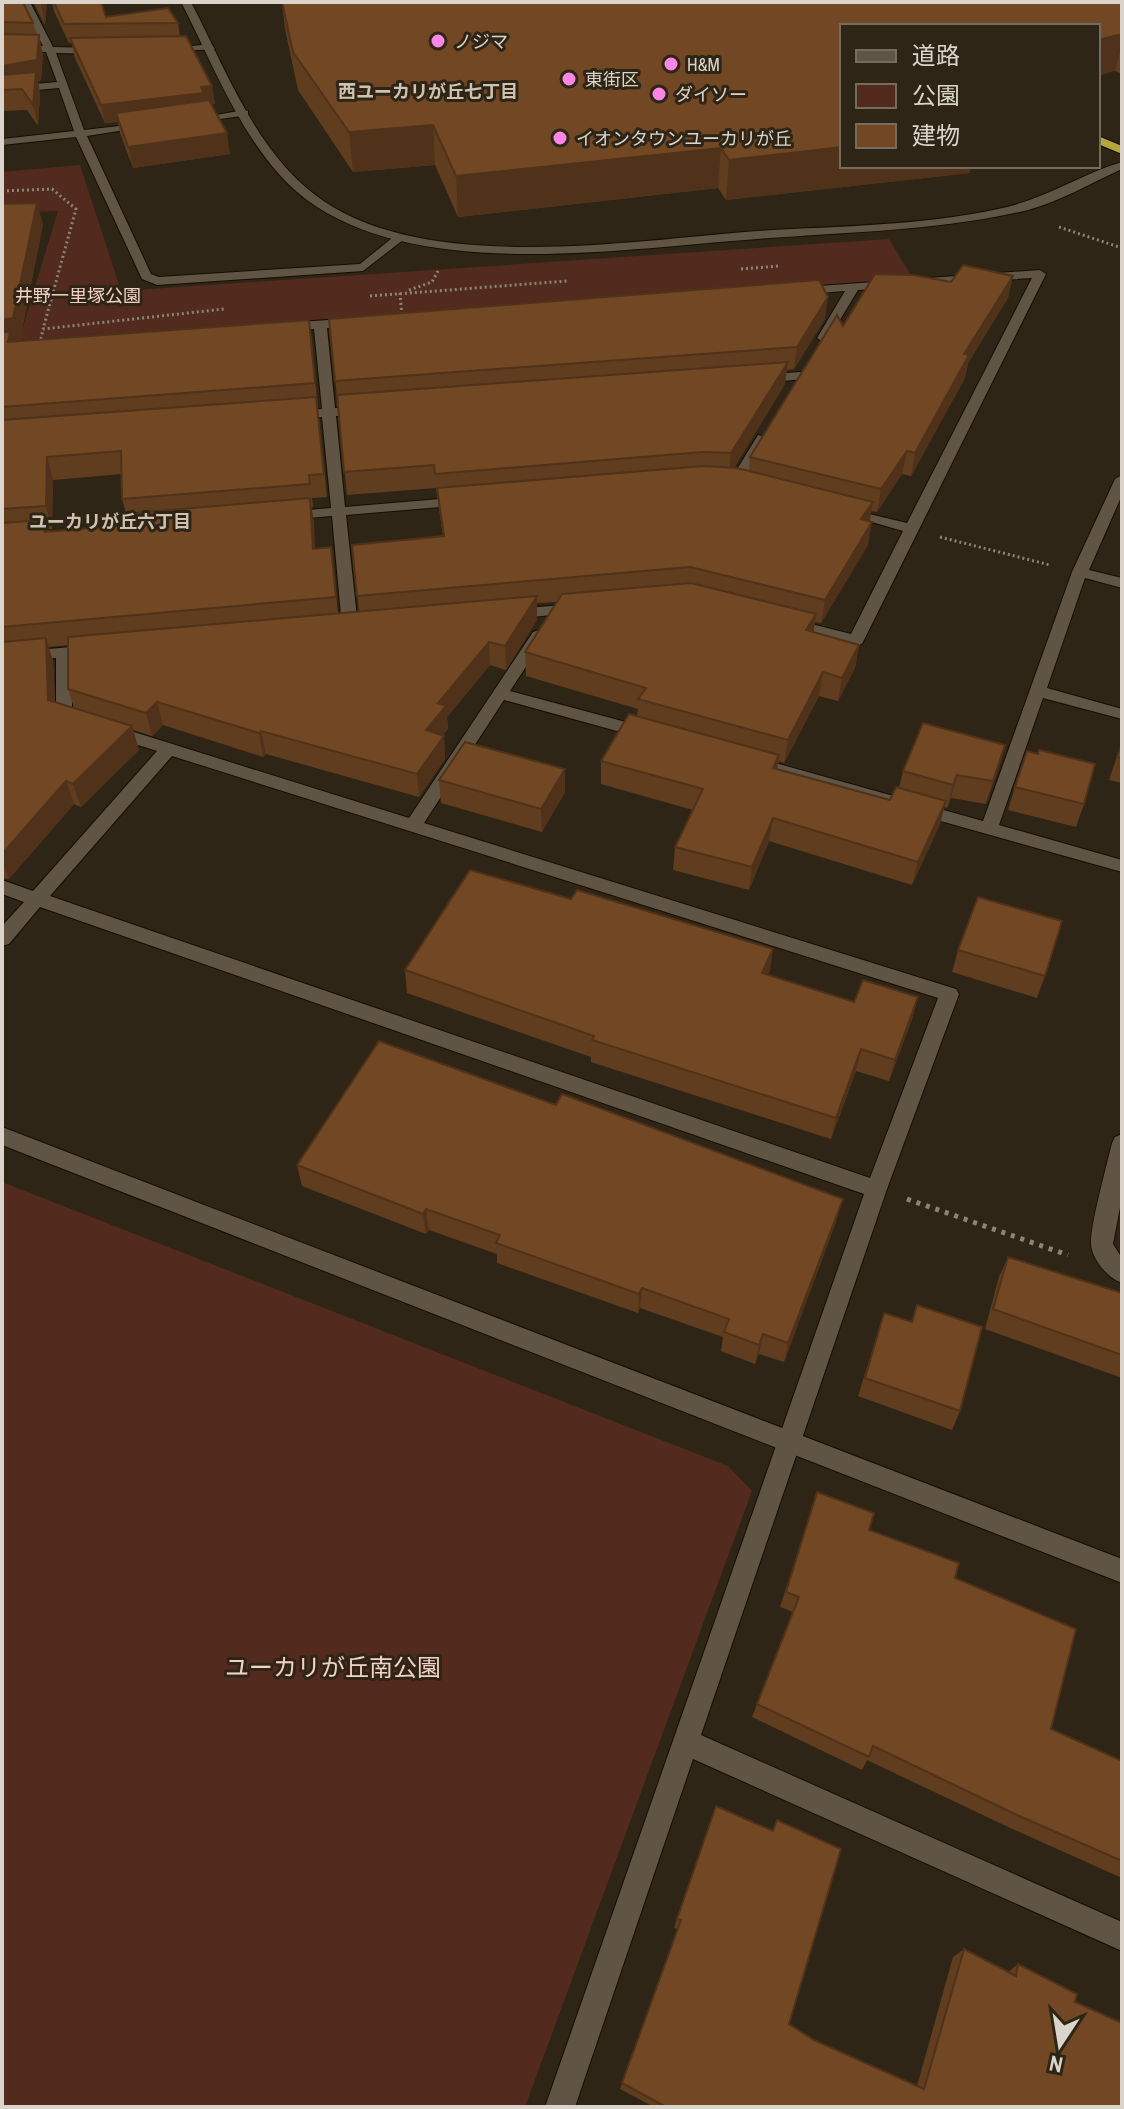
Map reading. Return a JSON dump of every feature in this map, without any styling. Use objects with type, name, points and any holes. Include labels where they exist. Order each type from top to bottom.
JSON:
[{"type":"highway","points":[[1100,141],[1122,150]]},
{"type":"street","points":[[25,2],[50,50],[81,135],[146,276],[157,281],[363,267],[401,237]]},
{"type":"street","points":[[186,2],[244,113],[291,182],[309,197],[345,218],[401,237],[469,248],[517,249],[917,225],[1029,206],[1074,191],[1122,165]]},
{"type":"street","points":[[155,50],[211,47]]},
{"type":"street","points":[[2,48],[111,51]]},
{"type":"street","points":[[2,90],[61,85]]},
{"type":"street","points":[[184,121],[244,113]]},
{"type":"street","points":[[2,142],[155,125]]},
{"type":"street","points":[[776,293],[1040,274],[856,640],[780,621]]},
{"type":"street","points":[[792,390],[854,287]]},
{"type":"street","points":[[273,328],[402,319]]},
{"type":"street","points":[[320,325],[339,512],[358,627],[335,629]]},
{"type":"street","points":[[737,381],[807,364]]},
{"type":"street","points":[[282,416],[376,409]]},
{"type":"street","points":[[736,485],[767,430]]},
{"type":"street","points":[[989,828],[1080,572],[1122,479]]},
{"type":"street","points":[[262,518],[481,500]]},
{"type":"street","points":[[823,507],[912,529]]},
{"type":"street","points":[[1080,572],[1122,583]]},
{"type":"street","points":[[491,616],[599,606]]},
{"type":"street","points":[[413,825],[503,694],[554,611]]},
{"type":"street","points":[[2,658],[112,648]]},
{"type":"street","points":[[64,653],[64,717],[949,994],[876,1189],[560,2107]]},
{"type":"street","points":[[1037,691],[1122,714]]},
{"type":"street","points":[[503,694],[670,740]]},
{"type":"street","points":[[2,939],[168,749]]},
{"type":"street","points":[[731,756],[1122,866]]},
{"type":"street","points":[[2,887],[876,1189]]},
{"type":"street","points":[[2,1136],[1122,1571]]},
{"type":"street","points":[[1121,1273],[1102,1244],[1122,1143]]},
{"type":"street","points":[[686,1742],[1122,1937]]},
{"type":"path","points":[[2,191],[52,189],[76,209],[40,345]]},
{"type":"path","points":[[1055,226],[1122,248]]},
{"type":"path","points":[[399,294],[436,278],[434,261]]},
{"type":"path","points":[[730,270],[792,266]]},
{"type":"path","points":[[356,297],[573,281]]},
{"type":"path","points":[[399,294],[402,319]]},
{"type":"path","points":[[43,329],[239,307]]},
{"type":"path","points":[[912,529],[1080,572]]},
{"type":"path","points":[[876,1189],[1121,1273]]},
{"type":"green space","name":"井野一里塚公園","points":[[80,165],[121,291],[889,239],[913,279],[19,340],[58,211],[2,213],[2,172]]},
{"type":"green space","name":"ユーカリが丘南公園","points":[[2,1182],[728,1466],[752,1491],[525,2107],[2,2107]]},
{"type":"building","points":[[2,2],[23,2],[33,23],[2,22]]},
{"type":"building","points":[[54,2],[101,2],[106,17],[168,8],[178,23],[64,24]]},
{"type":"building","name":"東街区","points":[[282,2],[1122,2],[1122,34],[1100,40],[1100,24],[840,24],[840,147],[729,160],[721,148],[456,176],[433,125],[349,132],[293,52]]},
{"type":"building","points":[[2,34],[39,35],[37,60],[2,66]]},
{"type":"building","points":[[186,36],[212,86],[201,87],[204,93],[101,105],[70,38]]},
{"type":"building","points":[[36,72],[33,105],[22,89],[2,90],[2,75]]},
{"type":"building","points":[[209,100],[227,133],[128,147],[116,113]]},
{"type":"building","points":[[37,203],[13,318],[2,320],[2,204]]},
{"type":"building","points":[[963,265],[1013,276],[964,354],[969,355],[915,453],[907,451],[881,489],[750,457],[837,315],[843,326],[875,274],[913,275],[951,282]]},
{"type":"building","points":[[819,280],[828,297],[797,347],[335,381],[329,319]]},
{"type":"building","points":[[309,320],[315,383],[2,407],[2,332],[10,332],[8,342]]},
{"type":"building","points":[[788,362],[731,453],[703,452],[435,474],[434,465],[344,472],[337,395]]},
{"type":"building","points":[[316,397],[324,474],[309,475],[310,484],[122,499],[121,451],[47,457],[46,506],[2,509],[2,420]]},
{"type":"building","points":[[703,466],[737,468],[873,502],[861,519],[872,522],[825,600],[690,567],[357,596],[352,545],[444,536],[437,488]]},
{"type":"building","points":[[310,498],[313,549],[331,547],[336,597],[2,627],[2,523],[45,520],[45,532],[123,525],[123,514]]},
{"type":"building","points":[[691,583],[816,614],[806,630],[859,645],[842,678],[823,672],[788,740],[638,699],[646,688],[525,652],[562,594]]},
{"type":"building","points":[[537,596],[505,646],[489,642],[438,703],[446,706],[426,730],[444,736],[417,774],[261,731],[259,733],[157,702],[146,713],[68,689],[68,637]]},
{"type":"building","points":[[46,638],[48,700],[132,726],[73,784],[66,781],[2,854],[2,642]]},
{"type":"building","points":[[629,714],[779,755],[773,768],[890,800],[896,787],[946,801],[918,862],[773,818],[752,867],[675,847],[703,789],[601,761]]},
{"type":"building","points":[[923,723],[1005,745],[993,781],[957,775],[953,785],[903,771]]},
{"type":"building","points":[[465,742],[565,769],[541,809],[439,780]]},
{"type":"building","points":[[1039,750],[1095,764],[1084,804],[1015,787],[1027,751],[1038,754]]},
{"type":"building","points":[[470,870],[571,899],[577,890],[773,949],[762,973],[854,1002],[863,980],[918,997],[895,1060],[861,1049],[836,1118],[592,1040],[594,1036],[405,970]]},
{"type":"building","points":[[978,897],[1062,921],[1045,976],[958,950]]},
{"type":"building","points":[[379,1041],[556,1105],[562,1094],[843,1199],[788,1343],[763,1334],[759,1345],[724,1332],[729,1319],[642,1288],[639,1294],[496,1243],[500,1235],[426,1209],[423,1214],[297,1165]]},
{"type":"building","points":[[1008,1257],[1122,1293],[1122,1355],[993,1309]]},
{"type":"building","points":[[917,1305],[982,1327],[960,1411],[865,1378],[884,1313],[912,1322]]},
{"type":"building","points":[[817,1492],[874,1513],[869,1530],[959,1563],[955,1578],[1076,1629],[1051,1729],[1122,1761],[1122,1861],[873,1746],[869,1757],[757,1704],[799,1597],[786,1592]]},
{"type":"building","points":[[716,1806],[773,1831],[777,1820],[841,1849],[789,2024],[814,2040],[924,2089],[964,1949],[1016,1976],[1018,1964],[1077,1994],[1075,2002],[1122,2023],[1122,2107],[666,2107],[622,2083],[681,1920],[677,1919]]},
{"type":"place","name":"ノジマ","points":[[438,41]]},
{"type":"place","name":"H&M","points":[[671,64]]},
{"type":"place","name":"東街区","points":[[569,79]]},
{"type":"place","name":"ダイソー","points":[[659,94]]},
{"type":"place","name":"イオンタウンユーカリが丘","points":[[560,138]]},
{"type":"district","name":"西ユーカリが丘七丁目","points":[[428,91]]},
{"type":"district","name":"ユーカリが丘六丁目","points":[[110,521]]}]
